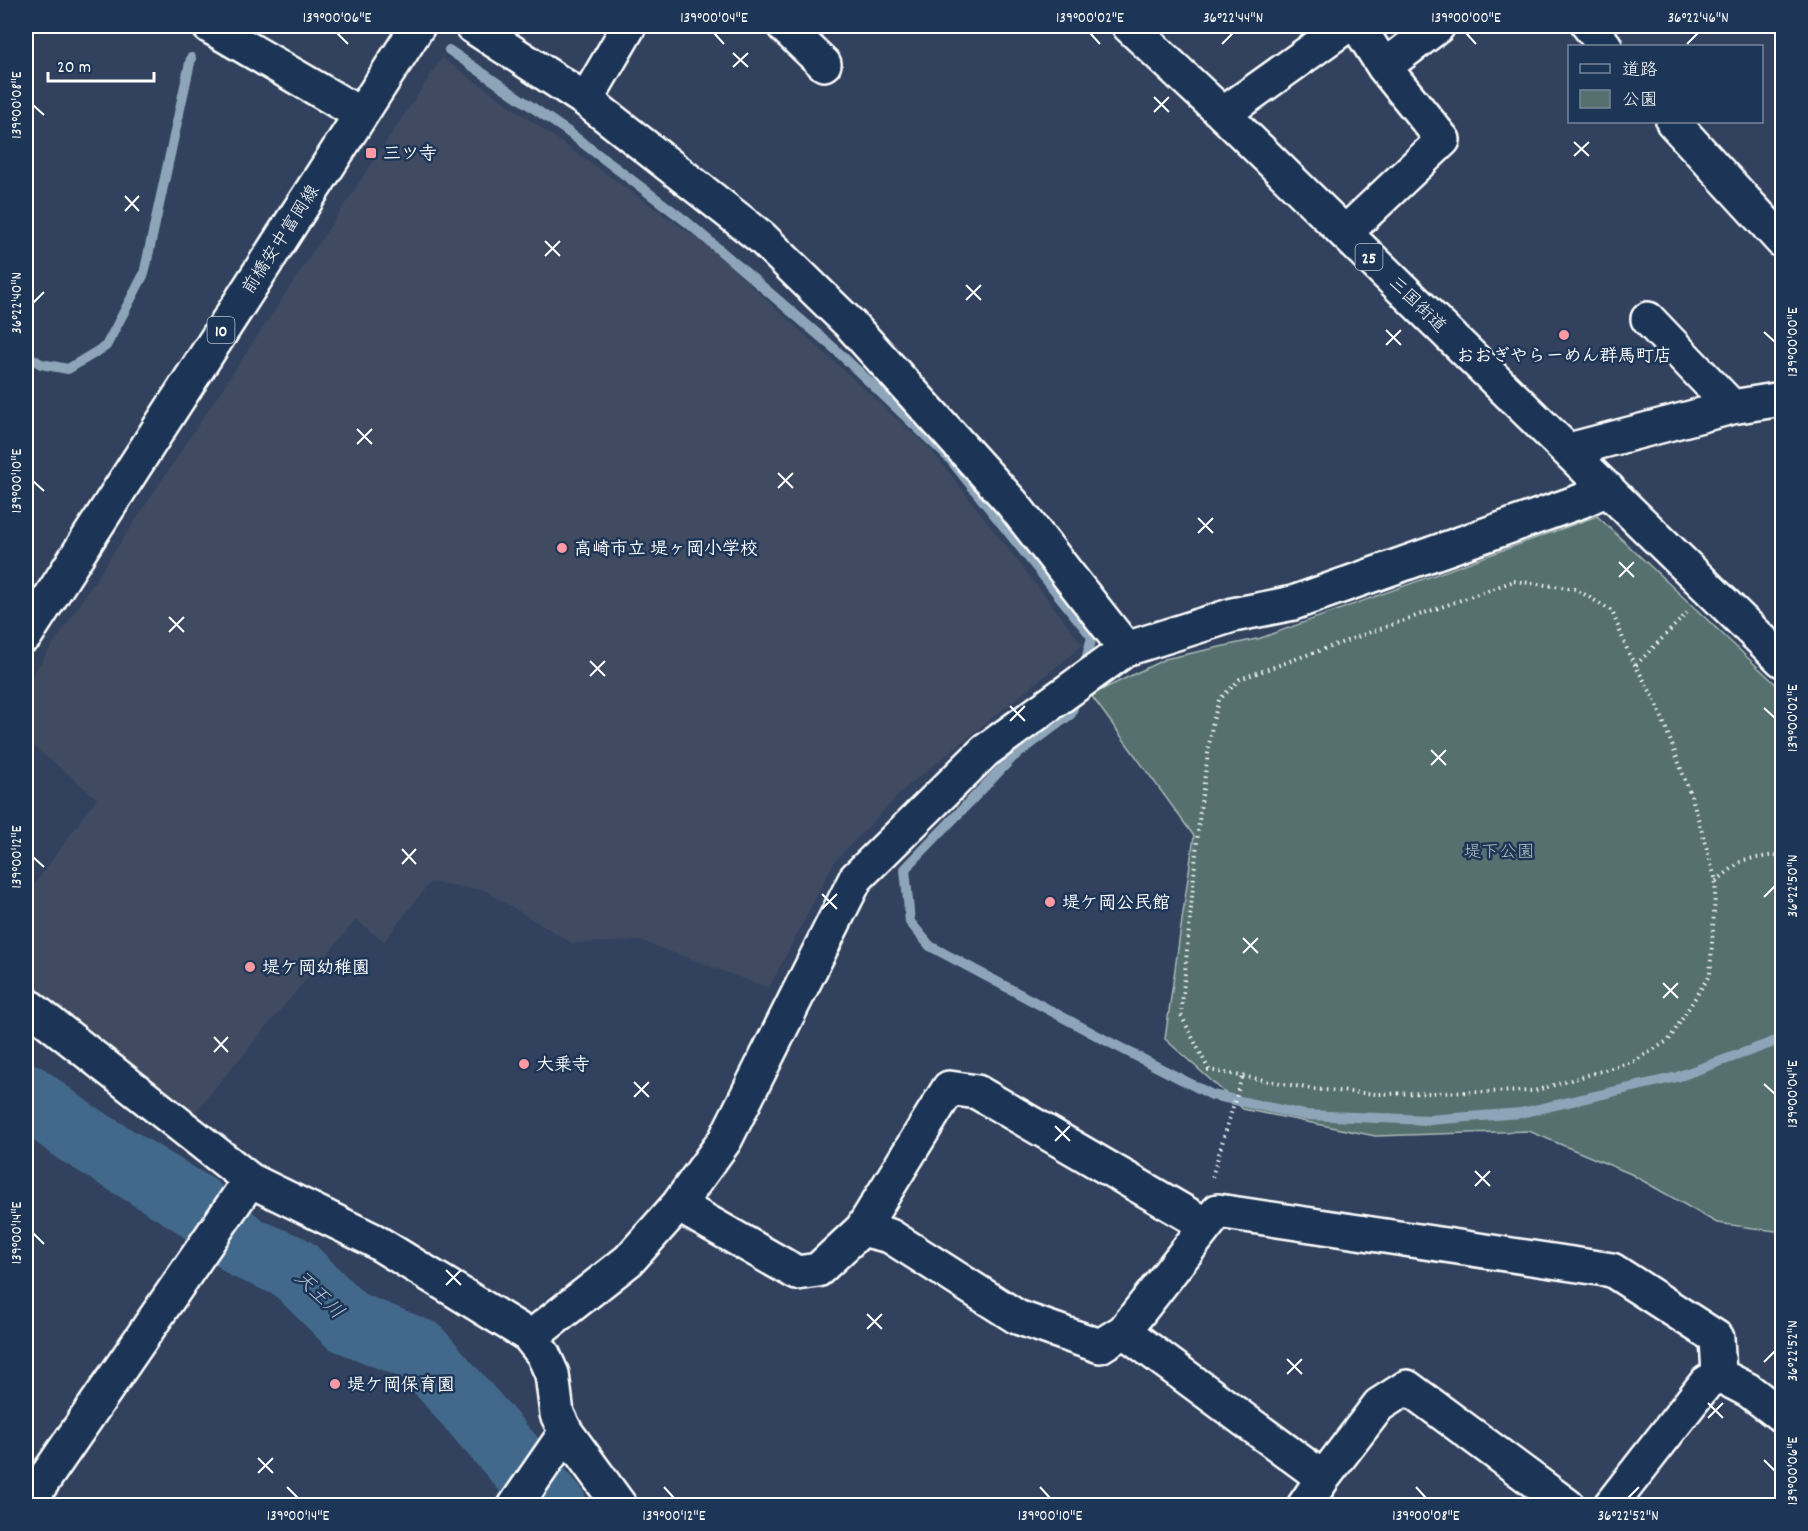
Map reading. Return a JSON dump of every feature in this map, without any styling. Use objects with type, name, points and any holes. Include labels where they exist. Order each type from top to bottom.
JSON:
[{"type":"street","points":[[209,26],[360,114]]},
{"type":"street","name":"前橋安中富岡線","points":[[27,631],[418,26]]},
{"type":"street","points":[[471,26],[586,100],[762,238],[851,325],[1012,503],[1126,649]]},
{"type":"street","points":[[586,100],[629,26]]},
{"type":"street","points":[[784,26],[824,64]]},
{"type":"street","name":"三国街道","points":[[1129,26],[1223,114],[1782,660]]},
{"type":"street","points":[[1223,114],[1346,26]]},
{"type":"street","points":[[1345,233],[1443,140],[1384,67],[1358,26]]},
{"type":"street","points":[[1384,67],[1438,26]]},
{"type":"street","points":[[1589,26],[1604,45]]},
{"type":"street","points":[[1674,123],[1782,241]]},
{"type":"street","points":[[1648,319],[1732,406]]},
{"type":"street","points":[[1569,450],[1732,406],[1782,399]]},
{"type":"street","points":[[531,1337],[629,1260],[678,1205],[725,1140],[855,878],[985,750],[1126,649],[1233,615],[1293,603],[1581,501],[1608,489]]},
{"type":"street","points":[[26,1004],[250,1179],[373,1240],[531,1337],[543,1354],[552,1374],[557,1414],[566,1432],[620,1506]]},
{"type":"street","points":[[678,1205],[797,1273],[818,1270],[862,1229],[949,1089],[977,1092],[1212,1218],[1612,1270],[1717,1338],[1719,1375]]},
{"type":"street","points":[[26,1506],[250,1179]]},
{"type":"street","points":[[862,1229],[890,1236],[1017,1317],[1100,1346],[1124,1331],[1212,1218]]},
{"type":"street","points":[[1124,1331],[1323,1478]]},
{"type":"street","points":[[1719,1375],[1748,1390],[1782,1416]]},
{"type":"street","points":[[1610,1506],[1700,1390],[1719,1375]]},
{"type":"street","points":[[1304,1506],[1379,1405],[1407,1387],[1568,1506]]},
{"type":"street","points":[[515,1506],[566,1432]]},
{"type":"path","points":[[1514,581],[1576,589],[1612,611],[1636,665],[1656,702],[1693,801],[1716,881],[1710,974],[1669,1040],[1635,1061],[1534,1091],[1376,1094],[1312,1089],[1209,1070],[1181,1015],[1200,812],[1212,725],[1219,700],[1240,679],[1514,581]]},
{"type":"path","points":[[1636,665],[1694,607]]},
{"type":"path","points":[[1716,881],[1743,860],[1782,854]]},
{"type":"path","points":[[1212,1218],[1208,1191],[1242,1077]]},
{"type":"shaded area","name":"高崎市立 堤ヶ岡小学校","points":[[442,58],[704,243],[932,451],[1083,645],[905,788],[834,862],[769,988],[642,941],[572,943],[484,890],[430,882],[384,941],[356,920],[189,1119],[140,1069],[26,982],[26,896],[97,798],[26,740],[26,685]]},
{"type":"green space","name":"堤下公園","points":[[1597,516],[1782,690],[1782,1232],[1717,1223],[1631,1174],[1529,1131],[1375,1136],[1243,1109],[1165,1039],[1194,836],[1091,695],[1165,659],[1261,638]]},
{"type":"waterway","points":[[449,50],[567,131],[687,222],[835,349],[950,459],[1092,637],[1083,671]]},
{"type":"waterway","points":[[26,355],[41,364],[68,369],[106,346],[144,274],[191,58]]},
{"type":"waterway","points":[[1077,694],[1071,714],[1012,758],[905,869],[910,922],[930,946],[1212,1095],[1304,1115],[1429,1120],[1521,1113],[1677,1077],[1782,1039]]},
{"type":"waterway","name":"天王川","points":[[26,1095],[75,1132],[196,1206],[246,1248],[293,1268],[346,1321],[420,1351],[555,1506]]},
{"type":"place","name":"三ツ寺","points":[[371,153]]},
{"type":"place","name":"おおぎやらーめん群馬町店","points":[[1564,335]]},
{"type":"place","name":"高崎市立 堤ヶ岡小学校","points":[[562,548]]},
{"type":"place","name":"堤ケ岡公民館","points":[[1050,902]]},
{"type":"place","name":"堤ケ岡幼稚園","points":[[250,967]]},
{"type":"place","name":"大乗寺","points":[[524,1064]]},
{"type":"place","name":"堤ケ岡保育園","points":[[335,1384]]}]
